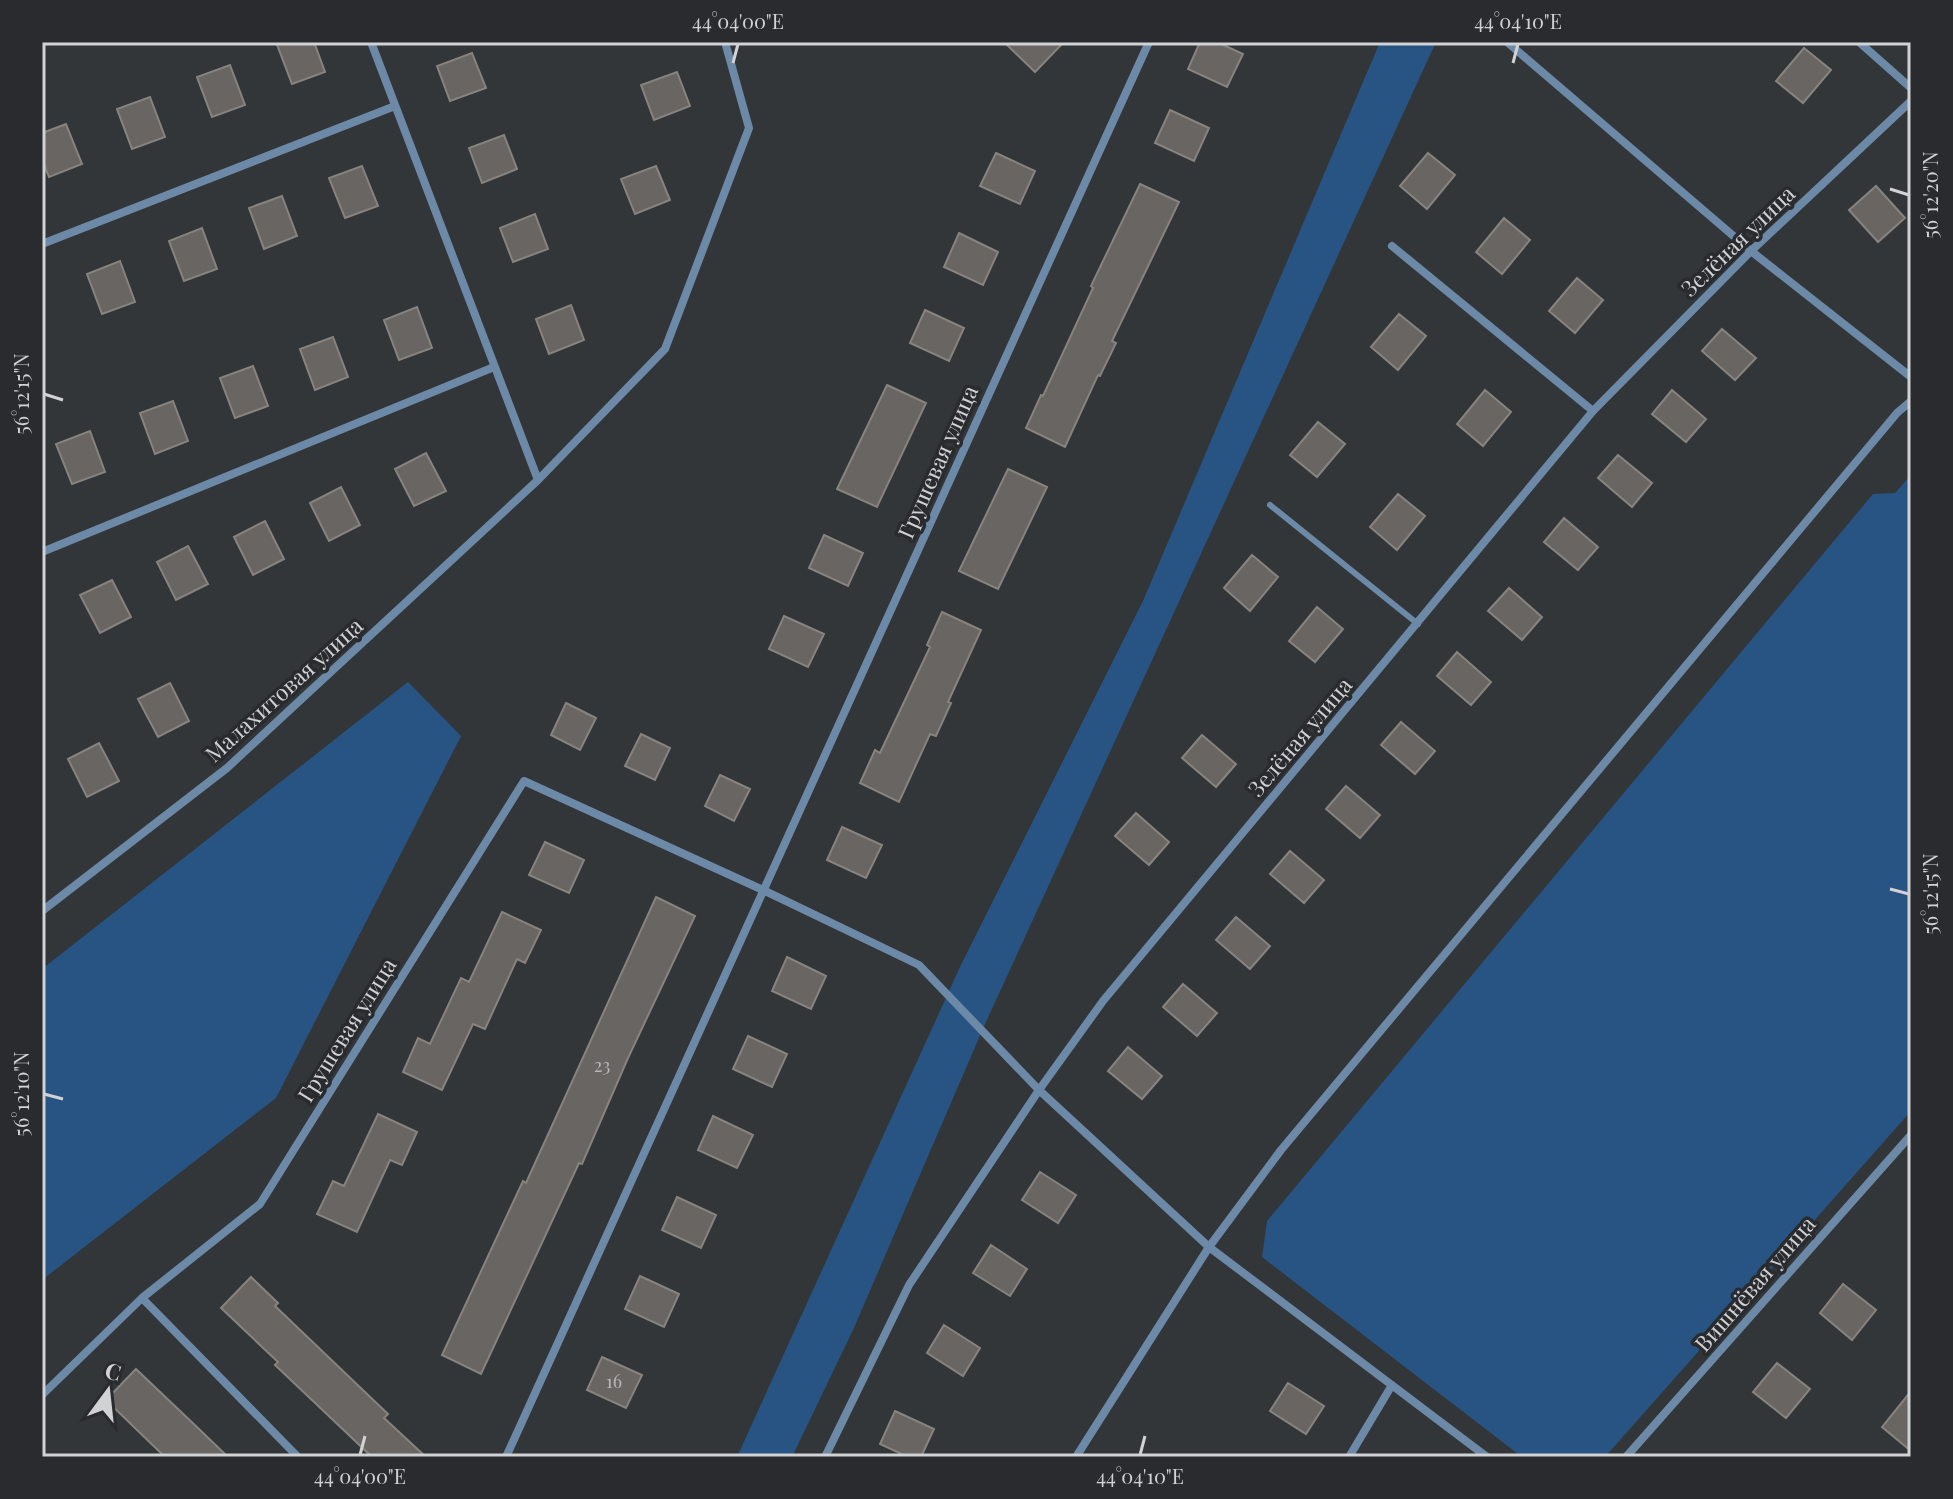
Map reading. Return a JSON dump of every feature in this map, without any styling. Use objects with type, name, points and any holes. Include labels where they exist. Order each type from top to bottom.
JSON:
[{"type":"street","points":[[371,42],[538,480]]},
{"type":"street","name":"Малахитовая улица","points":[[42,911],[227,768],[538,480],[665,349],[749,128],[725,42]]},
{"type":"street","name":"Грушевая улица","points":[[506,1457],[1147,45],[1138,42]]},
{"type":"street","points":[[1507,42],[1751,251],[1911,377]]},
{"type":"street","points":[[1859,42],[1911,88]]},
{"type":"street","name":"Зелёная улица","points":[[825,1457],[909,1285],[1039,1090],[1103,1001],[1593,411],[1751,251],[1911,101]]},
{"type":"street","points":[[42,244],[395,106]]},
{"type":"street","points":[[1392,246],[1593,411]]},
{"type":"street","points":[[42,552],[494,367]]},
{"type":"street","points":[[1076,1457],[1209,1247],[1292,1137],[1886,425],[1911,401]]},
{"type":"street","name":"Грушевая улица","points":[[142,1298],[260,1204],[524,781],[763,890]]},
{"type":"street","points":[[763,890],[919,965],[1039,1090],[1209,1247],[1487,1457]]},
{"type":"street","name":"Вишнёвая улица","points":[[1626,1457],[1911,1135]]},
{"type":"street","points":[[42,1395],[142,1298],[298,1457]]},
{"type":"street","points":[[1349,1457],[1392,1385]]},
{"type":"lane","points":[[1270,505],[1418,624]]},
{"type":"shaded area","points":[[1380,42],[1436,42],[985,1024],[853,1330],[792,1457],[737,1457],[960,967],[1143,601]]},
{"type":"shaded area","points":[[1911,475],[1911,1111],[1605,1457],[1522,1457],[1262,1257],[1267,1221],[1873,494],[1895,493]]},
{"type":"shaded area","points":[[408,682],[461,736],[276,1098],[42,1280],[42,969]]},
{"type":"building","points":[[276,42],[314,42],[325,72],[292,84]]},
{"type":"building","points":[[1004,42],[1064,42],[1035,72]]},
{"type":"building","points":[[1200,42],[1217,42],[1243,54],[1227,87],[1188,69]]},
{"type":"building","points":[[1804,48],[1831,70],[1803,103],[1776,81]]},
{"type":"building","points":[[472,53],[486,88],[450,101],[437,66]]},
{"type":"building","points":[[230,65],[245,105],[212,117],[197,77]]},
{"type":"building","points":[[677,72],[690,106],[654,120],[641,85]]},
{"type":"building","points":[[150,97],[165,137],[132,149],[117,109]]},
{"type":"building","points":[[1170,110],[1209,128],[1194,161],[1155,143]]},
{"type":"building","points":[[66,124],[82,164],[49,177],[42,159],[42,133]]},
{"type":"building","points":[[504,135],[517,169],[482,183],[469,148]]},
{"type":"building","points":[[996,153],[1035,171],[1020,204],[980,186]]},
{"type":"building","points":[[1428,153],[1455,175],[1427,209],[1400,186]]},
{"type":"building","points":[[362,166],[378,206],[345,218],[329,178]]},
{"type":"building","points":[[656,166],[670,200],[635,214],[621,179]]},
{"type":"building","points":[[1140,184],[1179,202],[1065,447],[1026,428]]},
{"type":"building","points":[[1876,186],[1905,218],[1878,242],[1849,210]]},
{"type":"building","points":[[282,196],[297,236],[264,249],[249,208]]},
{"type":"building","points":[[535,214],[548,249],[513,262],[500,228]]},
{"type":"building","points":[[1504,218],[1530,240],[1502,274],[1476,252]]},
{"type":"building","points":[[202,228],[217,269],[184,281],[169,241]]},
{"type":"building","points":[[959,233],[998,252],[983,285],[944,267]]},
{"type":"building","points":[[120,261],[135,302],[102,314],[87,274]]},
{"type":"building","points":[[1577,278],[1603,300],[1575,333],[1549,311]]},
{"type":"building","points":[[571,305],[584,340],[549,354],[536,319]]},
{"type":"building","points":[[417,307],[432,348],[399,360],[384,320]]},
{"type":"building","points":[[925,310],[964,328],[949,361],[910,343]]},
{"type":"building","points":[[1399,314],[1426,336],[1398,370],[1371,347]]},
{"type":"building","points":[[1722,329],[1756,358],[1735,380],[1702,351]]},
{"type":"building","points":[[333,337],[348,377],[315,390],[300,349]]},
{"type":"building","points":[[253,366],[268,406],[235,418],[220,378]]},
{"type":"building","points":[[887,385],[926,403],[877,507],[837,489]]},
{"type":"building","points":[[1485,390],[1511,412],[1483,446],[1457,424]]},
{"type":"building","points":[[1672,390],[1706,419],[1686,442],[1652,414]]},
{"type":"building","points":[[173,401],[188,441],[155,454],[140,413]]},
{"type":"building","points":[[1318,422],[1345,444],[1317,477],[1290,455]]},
{"type":"building","points":[[90,431],[105,472],[72,484],[56,444]]},
{"type":"building","points":[[426,453],[446,491],[414,506],[395,469]]},
{"type":"building","points":[[1618,455],[1652,483],[1632,507],[1598,478]]},
{"type":"building","points":[[1008,469],[1047,487],[998,589],[959,571]]},
{"type":"building","points":[[341,487],[360,525],[329,541],[310,503]]},
{"type":"building","points":[[1398,494],[1425,516],[1397,550],[1370,527]]},
{"type":"building","points":[[1564,518],[1598,547],[1578,570],[1544,542]]},
{"type":"building","points":[[265,521],[284,559],[253,575],[234,537]]},
{"type":"building","points":[[824,535],[863,553],[848,586],[809,568]]},
{"type":"building","points":[[188,546],[208,584],[176,600],[157,562]]},
{"type":"building","points":[[1252,555],[1278,577],[1250,611],[1224,588]]},
{"type":"building","points":[[112,580],[131,617],[100,633],[80,595]]},
{"type":"building","points":[[1509,588],[1542,617],[1522,640],[1488,611]]},
{"type":"building","points":[[1317,607],[1343,629],[1315,662],[1289,641]]},
{"type":"building","points":[[942,612],[981,630],[936,736],[930,734],[899,802],[860,783],[875,750],[880,753],[930,647],[927,645]]},
{"type":"building","points":[[784,616],[824,634],[808,667],[769,649]]},
{"type":"building","points":[[1457,652],[1491,682],[1471,705],[1437,676]]},
{"type":"building","points":[[170,683],[189,721],[158,737],[138,699]]},
{"type":"building","points":[[566,703],[596,718],[580,750],[551,735]]},
{"type":"building","points":[[1401,722],[1435,751],[1415,774],[1381,745]]},
{"type":"building","points":[[641,734],[670,748],[655,780],[625,766]]},
{"type":"building","points":[[1202,735],[1236,764],[1216,787],[1182,758]]},
{"type":"building","points":[[99,743],[119,781],[87,797],[68,759]]},
{"type":"building","points":[[720,775],[750,789],[734,821],[705,806]]},
{"type":"building","points":[[1346,786],[1380,815],[1360,838],[1326,809]]},
{"type":"building","points":[[1136,813],[1169,842],[1149,865],[1115,836]]},
{"type":"building","points":[[842,827],[882,845],[866,878],[827,860]]},
{"type":"building","points":[[545,842],[584,860],[569,893],[529,875]]},
{"type":"building","points":[[1290,851],[1324,880],[1304,903],[1270,874]]},
{"type":"building","points":[[656,897],[695,916],[582,1164],[579,1163],[481,1374],[442,1355],[523,1181],[526,1183]]},
{"type":"building","points":[[502,912],[541,930],[525,963],[517,959],[485,1029],[473,1024],[442,1090],[403,1072],[418,1038],[430,1044],[461,978],[469,982]]},
{"type":"building","points":[[1236,917],[1270,946],[1250,969],[1216,940]]},
{"type":"building","points":[[787,957],[826,976],[811,1009],[772,991]]},
{"type":"building","points":[[1183,984],[1217,1013],[1197,1036],[1163,1007]]},
{"type":"building","points":[[748,1036],[787,1054],[772,1087],[733,1069]]},
{"type":"building","points":[[1128,1047],[1162,1076],[1142,1099],[1108,1071]]},
{"type":"building","points":[[378,1114],[417,1132],[402,1165],[390,1160],[357,1232],[317,1214],[333,1181],[344,1186]]},
{"type":"building","points":[[713,1116],[753,1135],[737,1168],[698,1150]]},
{"type":"building","points":[[1040,1172],[1076,1195],[1058,1223],[1022,1200]]},
{"type":"building","points":[[677,1197],[716,1215],[701,1248],[662,1230]]},
{"type":"building","points":[[991,1245],[1027,1269],[1010,1296],[973,1273]]},
{"type":"building","points":[[640,1276],[679,1294],[664,1327],[625,1309]]},
{"type":"building","points":[[251,1277],[278,1303],[275,1306],[388,1414],[384,1418],[426,1457],[372,1457],[275,1365],[278,1362],[221,1308]]},
{"type":"building","points":[[1843,1284],[1876,1310],[1852,1340],[1820,1313]]},
{"type":"building","points":[[944,1325],[980,1348],[963,1376],[927,1353]]},
{"type":"building","points":[[602,1357],[642,1375],[626,1408],[587,1390]]},
{"type":"building","points":[[1777,1363],[1810,1389],[1786,1418],[1753,1392]]},
{"type":"building","points":[[136,1369],[228,1457],[165,1457],[106,1400]]},
{"type":"building","points":[[1288,1383],[1324,1406],[1306,1434],[1270,1411]]},
{"type":"building","points":[[1911,1391],[1911,1451],[1882,1427]]},
{"type":"building","points":[[895,1411],[934,1429],[921,1457],[908,1457],[880,1444]]}]
